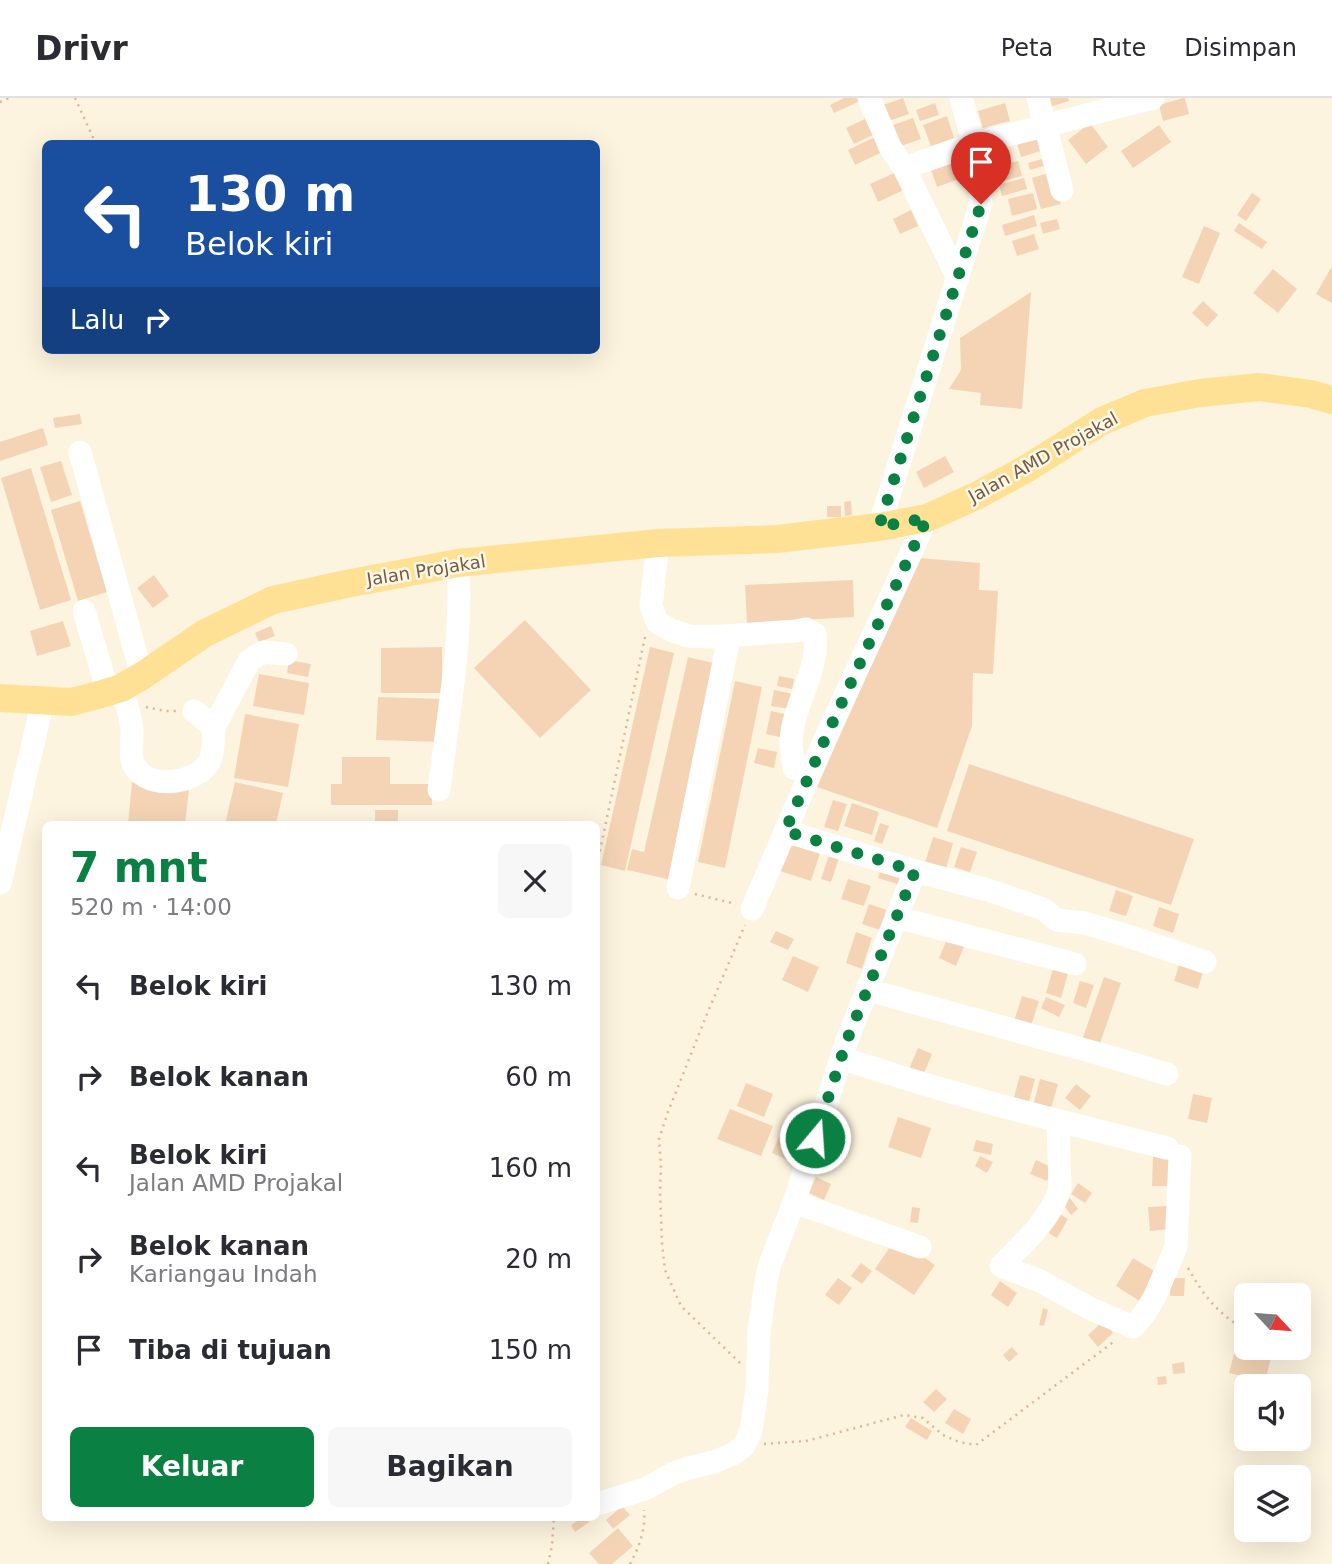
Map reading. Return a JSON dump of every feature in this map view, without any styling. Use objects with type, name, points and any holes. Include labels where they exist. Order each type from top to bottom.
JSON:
[{"type":"main road","name":"Jalan AMD Projakal","points":[[879,527],[927,518],[976,496],[1102,421],[1145,404],[1200,393],[1259,387],[1311,394],[1332,400]]},
{"type":"main road","name":"Jalan Projakal","points":[[0,698],[71,702],[124,690],[205,633],[273,600],[346,584],[458,563],[658,543],[777,539],[879,527]]},
{"type":"street","points":[[869,98],[890,147],[904,168],[958,278]]},
{"type":"street","points":[[879,527],[981,204],[981,171],[961,98]]},
{"type":"street","points":[[1038,98],[1062,190]]},
{"type":"street","points":[[904,168],[973,144],[1114,103],[1153,98]]},
{"type":"street","points":[[80,452],[132,730],[133,765],[140,773],[169,783],[202,769],[210,761],[214,727],[249,661],[263,652],[286,654]]},
{"type":"street","points":[[752,909],[825,739],[927,518]]},
{"type":"street","points":[[658,543],[651,606],[657,622],[689,636],[729,636],[806,629],[815,634],[817,647],[791,739],[794,768]]},
{"type":"street","points":[[439,790],[457,643],[460,590],[458,563]]},
{"type":"street","points":[[84,611],[124,690]]},
{"type":"street","points":[[678,888],[729,636]]},
{"type":"street","points":[[0,883],[43,701]]},
{"type":"street","points":[[194,711],[214,727]]},
{"type":"street","points":[[785,831],[915,871],[988,890],[1043,909],[1057,920],[1084,923],[1205,962]]},
{"type":"street","points":[[600,1503],[645,1489],[689,1468],[733,1454],[744,1446],[751,1432],[758,1379],[759,1331],[771,1264],[857,1015],[915,871]]},
{"type":"street","points":[[896,917],[1075,964]]},
{"type":"street","points":[[868,990],[1167,1074]]},
{"type":"street","points":[[842,1058],[902,1079],[1173,1152],[1176,1247],[1155,1296],[1133,1327],[1091,1309],[1040,1281],[1001,1266],[1045,1221],[1058,1197],[1058,1122]]},
{"type":"street","points":[[793,1202],[920,1247]]},
{"type":"path","points":[[0,102],[9,98]]},
{"type":"path","points":[[75,98],[94,140]]},
{"type":"path","points":[[600,851],[651,606]]},
{"type":"path","points":[[124,690],[165,711],[194,711]]},
{"type":"path","points":[[678,888],[752,909],[707,1014],[659,1139],[665,1270],[681,1306],[758,1379]]},
{"type":"path","points":[[1176,1247],[1212,1305],[1234,1323]]},
{"type":"path","points":[[744,1446],[806,1441],[904,1415],[923,1418],[943,1434],[959,1442],[976,1445],[1133,1327]]},
{"type":"path","points":[[630,1564],[645,1522],[645,1489]]},
{"type":"path","points":[[548,1564],[554,1521]]},
{"type":"building","points":[[844,98],[859,98],[860,101],[834,113],[830,105]]},
{"type":"building","points":[[903,98],[909,114],[889,121],[883,105]]},
{"type":"building","points":[[1044,98],[1068,98],[1069,101],[1047,108]]},
{"type":"building","points":[[1185,98],[1189,114],[1163,121],[1159,105]]},
{"type":"building","points":[[935,103],[939,115],[920,121],[916,110]]},
{"type":"building","points":[[1005,103],[1010,121],[983,128],[978,111]]},
{"type":"building","points":[[947,116],[954,138],[931,146],[923,125]]},
{"type":"building","points":[[913,118],[921,139],[901,146],[893,125]]},
{"type":"building","points":[[865,119],[873,135],[854,144],[846,128]]},
{"type":"building","points":[[1090,123],[1108,147],[1086,164],[1068,140]]},
{"type":"building","points":[[1159,125],[1171,142],[1133,168],[1121,151]]},
{"type":"building","points":[[1038,130],[1044,150],[1021,157],[1015,137]]},
{"type":"building","points":[[875,137],[882,152],[855,165],[848,150]]},
{"type":"building","points":[[951,159],[959,179],[937,187],[930,167]]},
{"type":"building","points":[[1042,159],[1044,166],[1030,170],[1028,163]]},
{"type":"building","points":[[1018,161],[1022,176],[995,183],[990,168]]},
{"type":"building","points":[[901,170],[908,188],[878,202],[870,184]]},
{"type":"building","points":[[1052,172],[1061,204],[1041,209],[1032,178]]},
{"type":"building","points":[[1024,178],[1027,189],[1002,196],[999,185]]},
{"type":"building","points":[[1033,193],[1037,209],[1012,216],[1008,199]]},
{"type":"building","points":[[1252,193],[1261,199],[1246,221],[1237,215]]},
{"type":"building","points":[[911,210],[918,226],[900,234],[893,219]]},
{"type":"building","points":[[1034,215],[1037,226],[1005,236],[1002,225]]},
{"type":"building","points":[[1057,219],[1060,229],[1043,234],[1040,223]]},
{"type":"building","points":[[1239,223],[1267,242],[1262,249],[1234,231]]},
{"type":"building","points":[[1204,226],[1220,233],[1199,284],[1182,277]]},
{"type":"building","points":[[1034,234],[1039,249],[1017,256],[1012,241]]},
{"type":"building","points":[[1332,266],[1332,303],[1316,294]]},
{"type":"building","points":[[1273,269],[1297,289],[1278,313],[1253,293]]},
{"type":"building","points":[[1031,292],[1022,409],[980,405],[981,393],[949,389],[961,370],[960,338]]},
{"type":"building","points":[[1203,301],[1218,315],[1207,327],[1192,313]]},
{"type":"building","points":[[80,414],[82,424],[55,428],[53,418]]},
{"type":"building","points":[[43,428],[48,445],[0,461],[0,442]]},
{"type":"building","points":[[945,456],[954,472],[924,488],[916,472]]},
{"type":"building","points":[[61,461],[72,495],[51,502],[40,467]]},
{"type":"building","points":[[31,468],[71,600],[40,610],[1,478]]},
{"type":"building","points":[[80,501],[107,592],[78,601],[51,510]]},
{"type":"building","points":[[851,501],[852,515],[845,516],[844,502]]},
{"type":"building","points":[[827,506],[841,506],[841,517],[827,517]]},
{"type":"building","points":[[919,558],[980,563],[979,590],[998,591],[993,674],[973,673],[972,726],[937,828],[817,787]]},
{"type":"building","points":[[154,575],[169,596],[153,608],[137,588]]},
{"type":"building","points":[[853,580],[854,617],[747,623],[745,585]]},
{"type":"building","points":[[525,620],[591,690],[540,738],[474,668]]},
{"type":"building","points":[[63,621],[71,646],[37,656],[30,631]]},
{"type":"building","points":[[271,626],[275,636],[259,642],[255,633]]},
{"type":"building","points":[[442,647],[442,693],[381,693],[381,648]]},
{"type":"building","points":[[650,647],[674,653],[625,871],[601,865]]},
{"type":"building","points":[[688,657],[721,665],[672,880],[627,870],[632,849],[644,852]]},
{"type":"building","points":[[289,660],[311,664],[308,677],[287,673]]},
{"type":"building","points":[[259,674],[309,683],[304,715],[253,706]]},
{"type":"building","points":[[779,676],[794,679],[792,689],[777,686]]},
{"type":"building","points":[[735,681],[762,687],[725,868],[698,862]]},
{"type":"building","points":[[774,690],[793,694],[790,709],[771,706]]},
{"type":"building","points":[[378,697],[443,699],[441,742],[376,740]]},
{"type":"building","points":[[771,711],[789,715],[784,738],[766,734]]},
{"type":"building","points":[[245,714],[299,724],[288,787],[234,778]]},
{"type":"building","points":[[758,748],[777,752],[774,768],[754,763]]},
{"type":"building","points":[[342,757],[390,757],[390,784],[432,784],[432,805],[331,805],[331,784],[342,784]]},
{"type":"building","points":[[969,764],[1194,839],[1171,905],[947,831]]},
{"type":"building","points":[[132,782],[189,789],[185,821],[128,821]]},
{"type":"building","points":[[235,782],[283,793],[277,821],[226,821]]},
{"type":"building","points":[[833,800],[847,804],[838,831],[824,827]]},
{"type":"building","points":[[852,803],[879,812],[872,835],[844,826]]},
{"type":"building","points":[[375,810],[398,810],[398,821],[375,821]]},
{"type":"building","points":[[880,823],[889,826],[882,844],[874,841]]},
{"type":"building","points":[[788,836],[822,847],[811,881],[777,870]]},
{"type":"building","points":[[933,837],[953,843],[945,872],[924,866]]},
{"type":"building","points":[[961,847],[977,852],[970,872],[954,867]]},
{"type":"building","points":[[830,852],[840,855],[831,882],[821,879]]},
{"type":"building","points":[[882,865],[908,874],[904,886],[878,878]]},
{"type":"building","points":[[848,879],[871,886],[864,906],[841,899]]},
{"type":"building","points":[[1116,890],[1133,896],[1126,916],[1109,911]]},
{"type":"building","points":[[869,904],[893,912],[886,932],[862,924]]},
{"type":"building","points":[[1159,907],[1179,914],[1173,933],[1153,926]]},
{"type":"building","points":[[776,931],[794,939],[788,950],[770,942]]},
{"type":"building","points":[[856,932],[872,938],[862,969],[846,963]]},
{"type":"building","points":[[947,939],[964,947],[956,966],[939,958]]},
{"type":"building","points":[[793,956],[819,967],[808,992],[782,980]]},
{"type":"building","points":[[1179,965],[1203,972],[1198,989],[1174,981]]},
{"type":"building","points":[[1053,969],[1068,973],[1061,998],[1046,993]]},
{"type":"building","points":[[1104,977],[1121,983],[1099,1046],[1082,1040]]},
{"type":"building","points":[[1080,981],[1094,985],[1086,1008],[1073,1003]]},
{"type":"building","points":[[1022,996],[1039,1001],[1031,1026],[1014,1021]]},
{"type":"building","points":[[1046,997],[1065,1005],[1059,1017],[1041,1008]]},
{"type":"building","points":[[918,1048],[932,1054],[923,1075],[909,1069]]},
{"type":"building","points":[[1020,1075],[1035,1079],[1028,1105],[1013,1101]]},
{"type":"building","points":[[1040,1079],[1058,1084],[1049,1115],[1032,1110]]},
{"type":"building","points":[[746,1083],[773,1094],[764,1117],[737,1106]]},
{"type":"building","points":[[1076,1084],[1091,1096],[1080,1110],[1065,1098]]},
{"type":"building","points":[[1193,1094],[1212,1098],[1207,1123],[1188,1119]]},
{"type":"building","points":[[730,1109],[773,1126],[761,1156],[717,1139]]},
{"type":"building","points":[[898,1117],[931,1128],[921,1158],[888,1147]]},
{"type":"building","points":[[836,1131],[851,1135],[843,1159],[829,1154]]},
{"type":"building","points":[[780,1135],[804,1145],[796,1164],[772,1153]]},
{"type":"building","points":[[976,1140],[993,1144],[991,1155],[973,1151]]},
{"type":"building","points":[[1153,1155],[1174,1155],[1174,1186],[1152,1186]]},
{"type":"building","points":[[980,1156],[993,1162],[987,1173],[975,1166]]},
{"type":"building","points":[[1036,1160],[1053,1168],[1047,1181],[1030,1174]]},
{"type":"building","points":[[816,1177],[831,1184],[824,1200],[809,1193]]},
{"type":"building","points":[[1078,1183],[1092,1193],[1085,1203],[1071,1194]]},
{"type":"building","points":[[1070,1198],[1078,1209],[1071,1215],[1063,1204]]},
{"type":"building","points":[[1168,1206],[1169,1229],[1150,1231],[1148,1207]]},
{"type":"building","points":[[912,1207],[920,1208],[918,1223],[910,1222]]},
{"type":"building","points":[[1058,1213],[1068,1219],[1057,1238],[1047,1232]]},
{"type":"building","points":[[896,1238],[935,1265],[914,1295],[875,1269]]},
{"type":"building","points":[[1133,1258],[1159,1274],[1141,1302],[1116,1286]]},
{"type":"building","points":[[861,1263],[872,1271],[862,1284],[851,1276]]},
{"type":"building","points":[[838,1278],[852,1288],[839,1305],[825,1295]]},
{"type":"building","points":[[1171,1278],[1185,1278],[1184,1296],[1170,1296]]},
{"type":"building","points":[[1000,1281],[1017,1293],[1008,1307],[991,1295]]},
{"type":"building","points":[[1043,1308],[1048,1310],[1044,1326],[1039,1325]]},
{"type":"building","points":[[1103,1321],[1113,1333],[1098,1347],[1088,1335]]},
{"type":"building","points":[[1012,1347],[1018,1354],[1009,1362],[1003,1355]]},
{"type":"building","points":[[1234,1354],[1234,1360],[1270,1360],[1267,1374],[1229,1373]]},
{"type":"building","points":[[1184,1362],[1185,1373],[1173,1374],[1172,1364]]},
{"type":"building","points":[[1166,1376],[1167,1384],[1158,1385],[1157,1377]]},
{"type":"building","points":[[936,1389],[947,1399],[934,1412],[923,1402]]},
{"type":"building","points":[[954,1409],[971,1419],[963,1434],[945,1423]]},
{"type":"building","points":[[911,1418],[932,1431],[927,1440],[905,1427]]},
{"type":"building","points":[[622,1506],[630,1515],[613,1529],[606,1520]]},
{"type":"building","points":[[577,1521],[590,1521],[575,1532],[571,1525]]},
{"type":"building","points":[[618,1528],[633,1546],[612,1564],[599,1564],[589,1553]]},
{"type":"route","points":[[815,1138],[847,1040],[915,871],[785,831],[927,518],[879,527],[981,204]]}]
